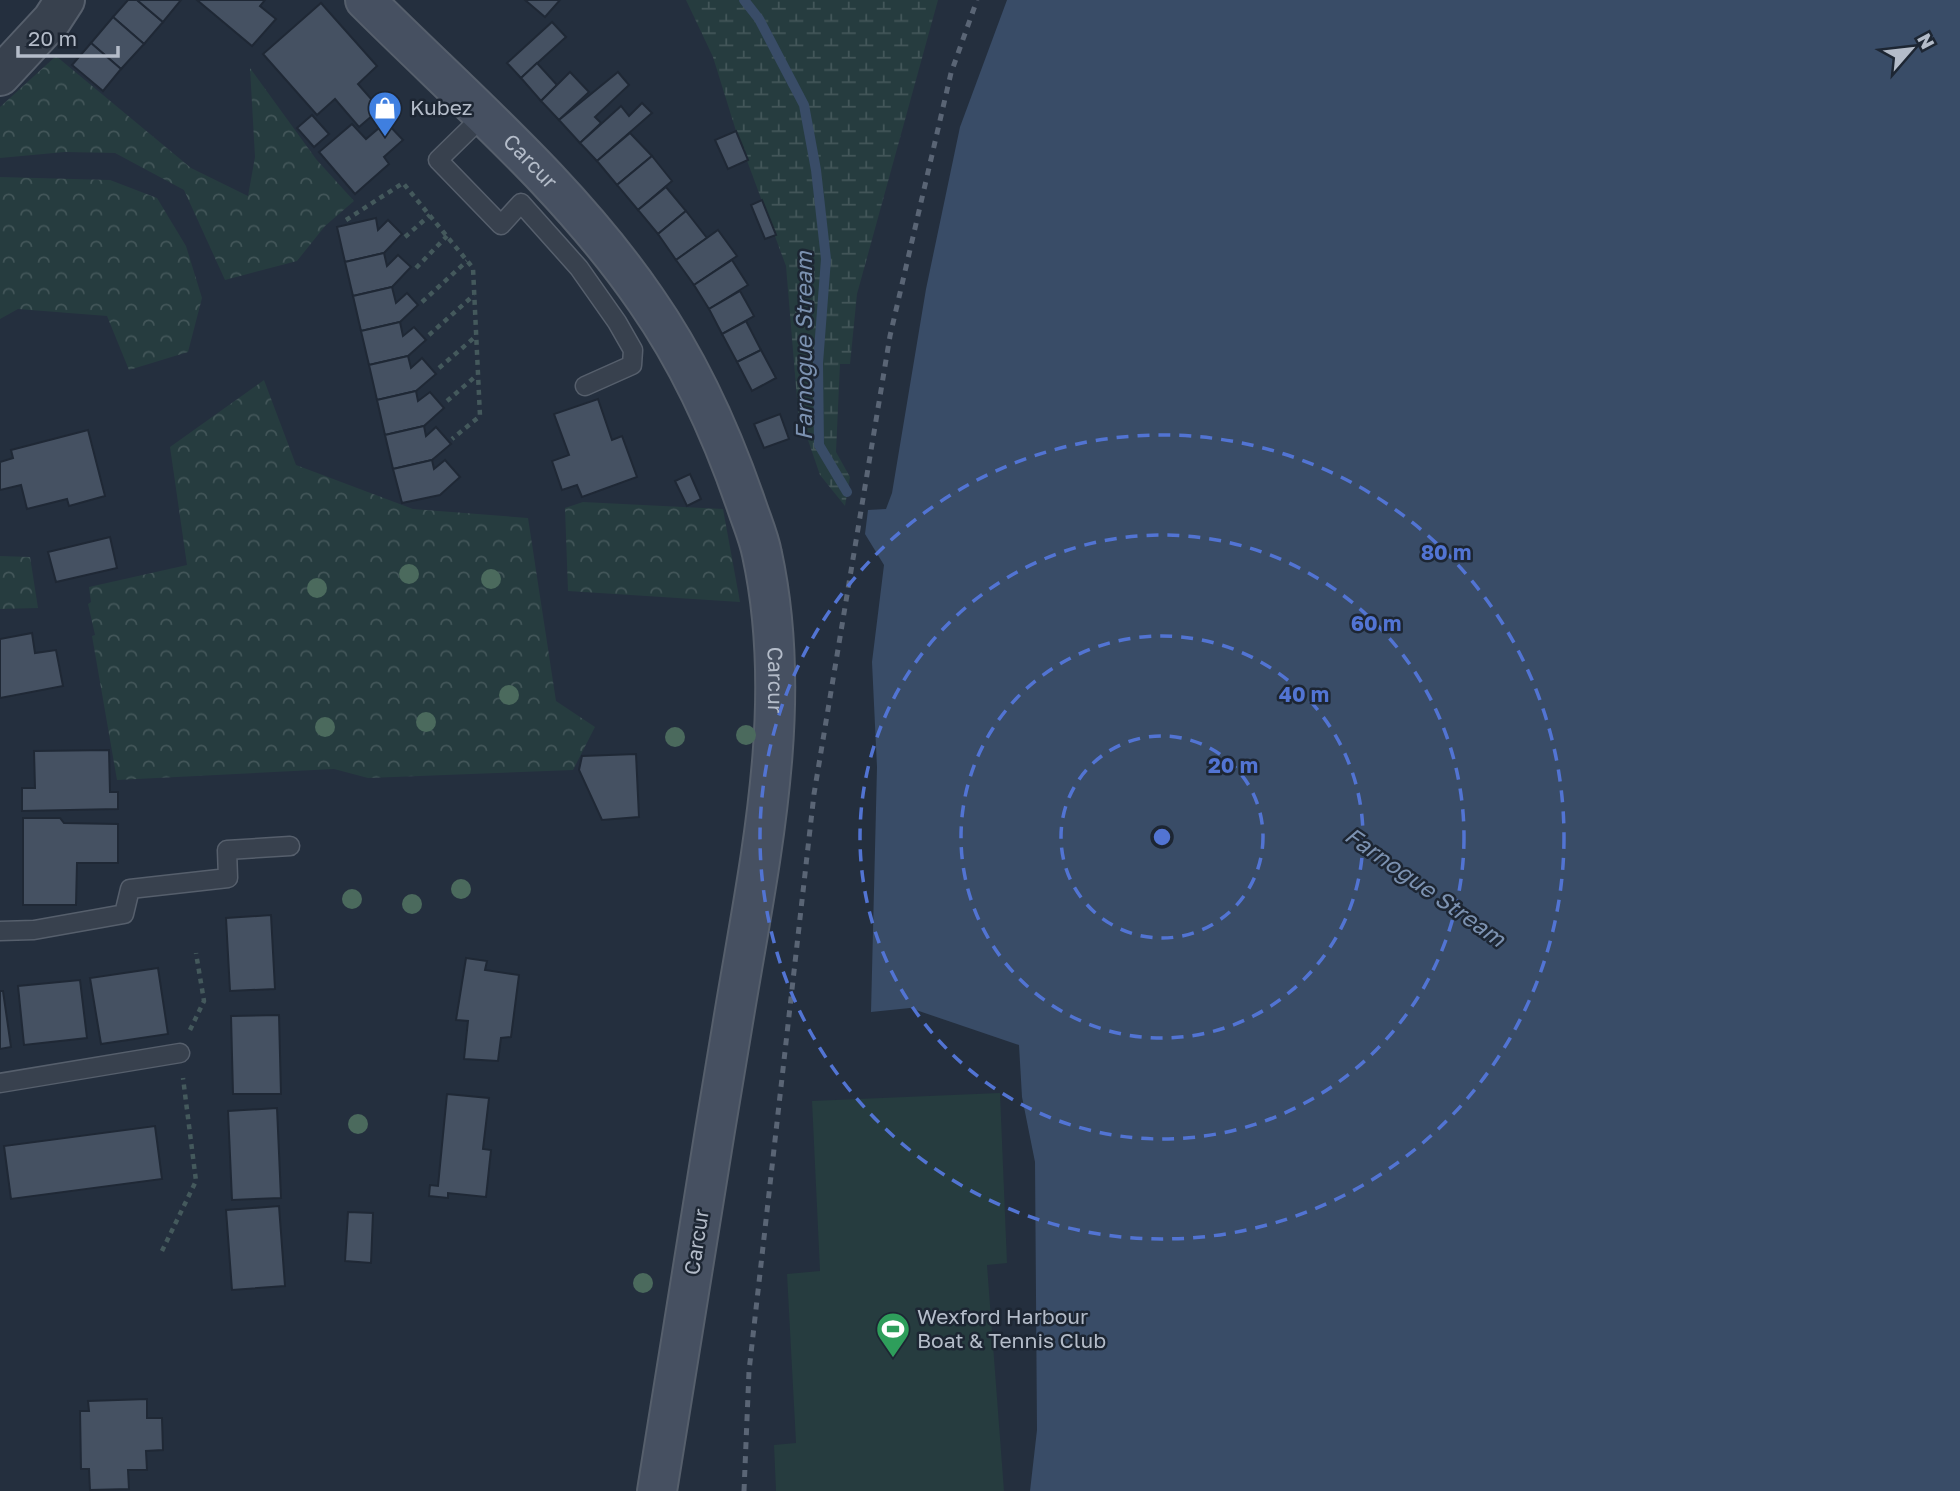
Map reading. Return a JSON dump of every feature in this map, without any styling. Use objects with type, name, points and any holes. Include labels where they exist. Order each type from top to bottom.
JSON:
[{"type":"main road","name":"Carcur","points":[[381,5],[583,218],[649,303],[702,396],[736,476],[762,552],[774,638],[775,725],[695,1299],[657,1491]]},
{"type":"street","points":[[0,76],[51,20],[65,0]]},
{"type":"lane","points":[[484,115],[438,160],[501,225],[521,204],[571,258],[617,322],[633,350],[632,365],[584,386]]},
{"type":"lane","points":[[0,931],[34,930],[124,914],[130,889],[228,878],[227,849],[290,846]]},
{"type":"lane","points":[[0,1083],[180,1053]]},
{"type":"path","points":[[346,220],[403,183],[473,268],[480,416],[452,439]]},
{"type":"path","points":[[405,237],[429,215]]},
{"type":"path","points":[[416,268],[447,236]]},
{"type":"path","points":[[422,302],[467,261]]},
{"type":"path","points":[[429,335],[474,295]]},
{"type":"path","points":[[439,368],[476,336]]},
{"type":"path","points":[[447,401],[478,374]]},
{"type":"path","points":[[163,1251],[196,1181],[180,1053],[204,1001],[195,953]]},
{"type":"green space","points":[[686,0],[938,0],[857,294],[850,364],[840,364],[836,452],[850,477],[845,506],[820,475],[798,411],[786,266],[736,131],[713,57]]},
{"type":"green space","points":[[56,56],[191,168],[248,196],[255,157],[250,68],[316,159],[354,201],[325,226],[297,261],[225,280],[184,190],[115,153],[65,152],[0,158],[0,107]]},
{"type":"green space","points":[[0,177],[110,180],[157,198],[186,246],[202,298],[188,352],[129,370],[107,316],[18,309],[0,319]]},
{"type":"green space","points":[[264,380],[296,465],[413,509],[528,518],[556,701],[595,727],[573,770],[368,778],[334,769],[117,780],[92,636],[95,635],[88,604],[91,602],[89,587],[187,565],[170,447]]},
{"type":"green space","points":[[583,502],[723,509],[740,602],[568,591],[565,508]]},
{"type":"green space","points":[[0,556],[30,557],[38,608],[0,609]]},
{"type":"green space","name":"Wexford Harbour Boat & Tennis Club","points":[[1000,1093],[1007,1263],[987,1265],[1004,1491],[776,1491],[774,1445],[796,1443],[787,1274],[820,1271],[812,1101]]},
{"type":"water","points":[[1007,0],[1960,0],[1960,1491],[1030,1491],[1037,1430],[1035,1162],[1022,1097],[1019,1045],[910,1008],[871,1012],[877,767],[872,662],[884,565],[865,534],[868,510],[886,509],[892,493],[926,289],[960,127]]},
{"type":"building","points":[[128,0],[137,0],[163,22],[144,44],[113,17]]},
{"type":"building","points":[[137,0],[181,0],[163,22]]},
{"type":"building","points":[[197,0],[265,0],[260,6],[276,19],[252,46]]},
{"type":"building","points":[[525,0],[560,0],[545,17]]},
{"type":"building","points":[[321,3],[377,66],[358,84],[380,109],[359,127],[335,99],[317,115],[263,54]]},
{"type":"building","points":[[113,17],[144,44],[121,69],[91,43]]},
{"type":"building","points":[[552,22],[566,37],[521,78],[507,63]]},
{"type":"building","points":[[91,43],[121,69],[103,91],[72,65]]},
{"type":"building","points":[[537,63],[557,85],[541,101],[521,78]]},
{"type":"building","points":[[570,72],[589,92],[559,120],[541,101]]},
{"type":"building","points":[[618,72],[629,85],[595,117],[601,123],[580,143],[559,120]]},
{"type":"building","points":[[642,103],[652,113],[597,161],[580,143],[621,106],[629,116]]},
{"type":"building","points":[[312,115],[329,134],[314,147],[297,128]]},
{"type":"building","points":[[386,122],[403,140],[384,157],[389,164],[355,194],[319,152],[352,124],[366,139]]},
{"type":"building","points":[[736,131],[748,160],[728,169],[715,140]]},
{"type":"building","points":[[630,133],[652,156],[617,185],[597,161]]},
{"type":"building","points":[[652,156],[672,181],[638,210],[617,185]]},
{"type":"building","points":[[666,187],[686,211],[658,234],[638,210]]},
{"type":"building","points":[[762,200],[776,235],[765,239],[751,205]]},
{"type":"building","points":[[686,211],[707,238],[676,260],[658,234]]},
{"type":"building","points":[[376,218],[378,230],[388,220],[402,234],[384,253],[345,262],[337,227]]},
{"type":"building","points":[[718,230],[737,256],[694,285],[676,260]]},
{"type":"building","points":[[384,253],[387,266],[398,255],[411,267],[392,287],[353,296],[345,262]]},
{"type":"building","points":[[732,260],[748,285],[709,309],[694,285]]},
{"type":"building","points":[[392,287],[396,303],[407,293],[418,305],[400,322],[361,331],[353,296]]},
{"type":"building","points":[[740,291],[754,316],[722,334],[709,309]]},
{"type":"building","points":[[746,321],[761,350],[737,362],[722,334]]},
{"type":"building","points":[[400,322],[403,336],[414,327],[426,340],[408,356],[369,365],[361,331]]},
{"type":"building","points":[[761,350],[776,378],[752,391],[737,362]]},
{"type":"building","points":[[408,356],[411,368],[422,358],[436,374],[416,391],[377,400],[369,365]]},
{"type":"building","points":[[416,391],[418,401],[430,392],[444,408],[424,426],[385,435],[377,400]]},
{"type":"building","points":[[598,399],[612,440],[622,436],[637,477],[582,497],[577,485],[562,490],[552,461],[569,455],[554,414]]},
{"type":"building","points":[[780,414],[789,439],[764,448],[754,424]]},
{"type":"building","points":[[424,426],[426,436],[436,427],[451,444],[432,460],[393,469],[385,435]]},
{"type":"building","points":[[88,430],[105,496],[69,506],[67,499],[27,509],[21,485],[0,490],[0,462],[13,458],[11,450]]},
{"type":"building","points":[[432,460],[434,469],[445,460],[460,477],[440,495],[402,503],[393,469]]},
{"type":"building","points":[[690,474],[701,499],[687,506],[675,481]]},
{"type":"building","points":[[110,537],[117,568],[56,582],[48,552]]},
{"type":"building","points":[[32,633],[35,653],[56,650],[63,686],[0,698],[0,639]]},
{"type":"building","points":[[109,750],[110,792],[118,792],[118,809],[22,811],[22,788],[35,788],[34,751]]},
{"type":"building","points":[[636,754],[639,817],[602,820],[579,770],[582,756]]},
{"type":"building","points":[[23,818],[60,818],[64,823],[118,824],[118,863],[77,863],[76,905],[23,905]]},
{"type":"building","points":[[271,915],[275,989],[230,991],[226,918]]},
{"type":"building","points":[[466,958],[487,961],[485,970],[519,975],[511,1037],[501,1038],[498,1061],[464,1059],[468,1021],[456,1020]]},
{"type":"building","points":[[158,968],[168,1034],[101,1044],[90,978]]},
{"type":"building","points":[[80,980],[87,1038],[24,1045],[18,986]]},
{"type":"building","points":[[0,991],[3,991],[11,1047],[0,1049]]},
{"type":"building","points":[[279,1015],[281,1094],[233,1094],[231,1016]]},
{"type":"building","points":[[447,1094],[489,1098],[483,1149],[491,1150],[486,1197],[448,1193],[448,1198],[429,1196],[430,1185],[438,1186]]},
{"type":"building","points":[[277,1108],[281,1198],[232,1200],[228,1111]]},
{"type":"building","points":[[155,1126],[162,1179],[11,1199],[4,1146]]},
{"type":"building","points":[[279,1206],[285,1286],[232,1290],[226,1210]]},
{"type":"building","points":[[348,1212],[373,1213],[371,1263],[345,1261]]},
{"type":"building","points":[[147,1399],[147,1418],[162,1418],[163,1450],[146,1451],[147,1470],[128,1470],[129,1489],[90,1490],[89,1469],[81,1469],[80,1411],[89,1411],[88,1401]]},
{"type":"waterway","name":"Farnogue Stream","points":[[744,0],[759,19],[804,105],[816,170],[826,259],[818,363],[819,445],[847,492]]},
{"type":"railway","points":[[744,1491],[749,1371],[814,794],[890,336],[951,73],[977,0]]},
{"type":"place","name":"Kubez","points":[[385,138]]},
{"type":"place","name":"Wexford Harbour Boat & Tennis Club","points":[[893,1359]]}]
